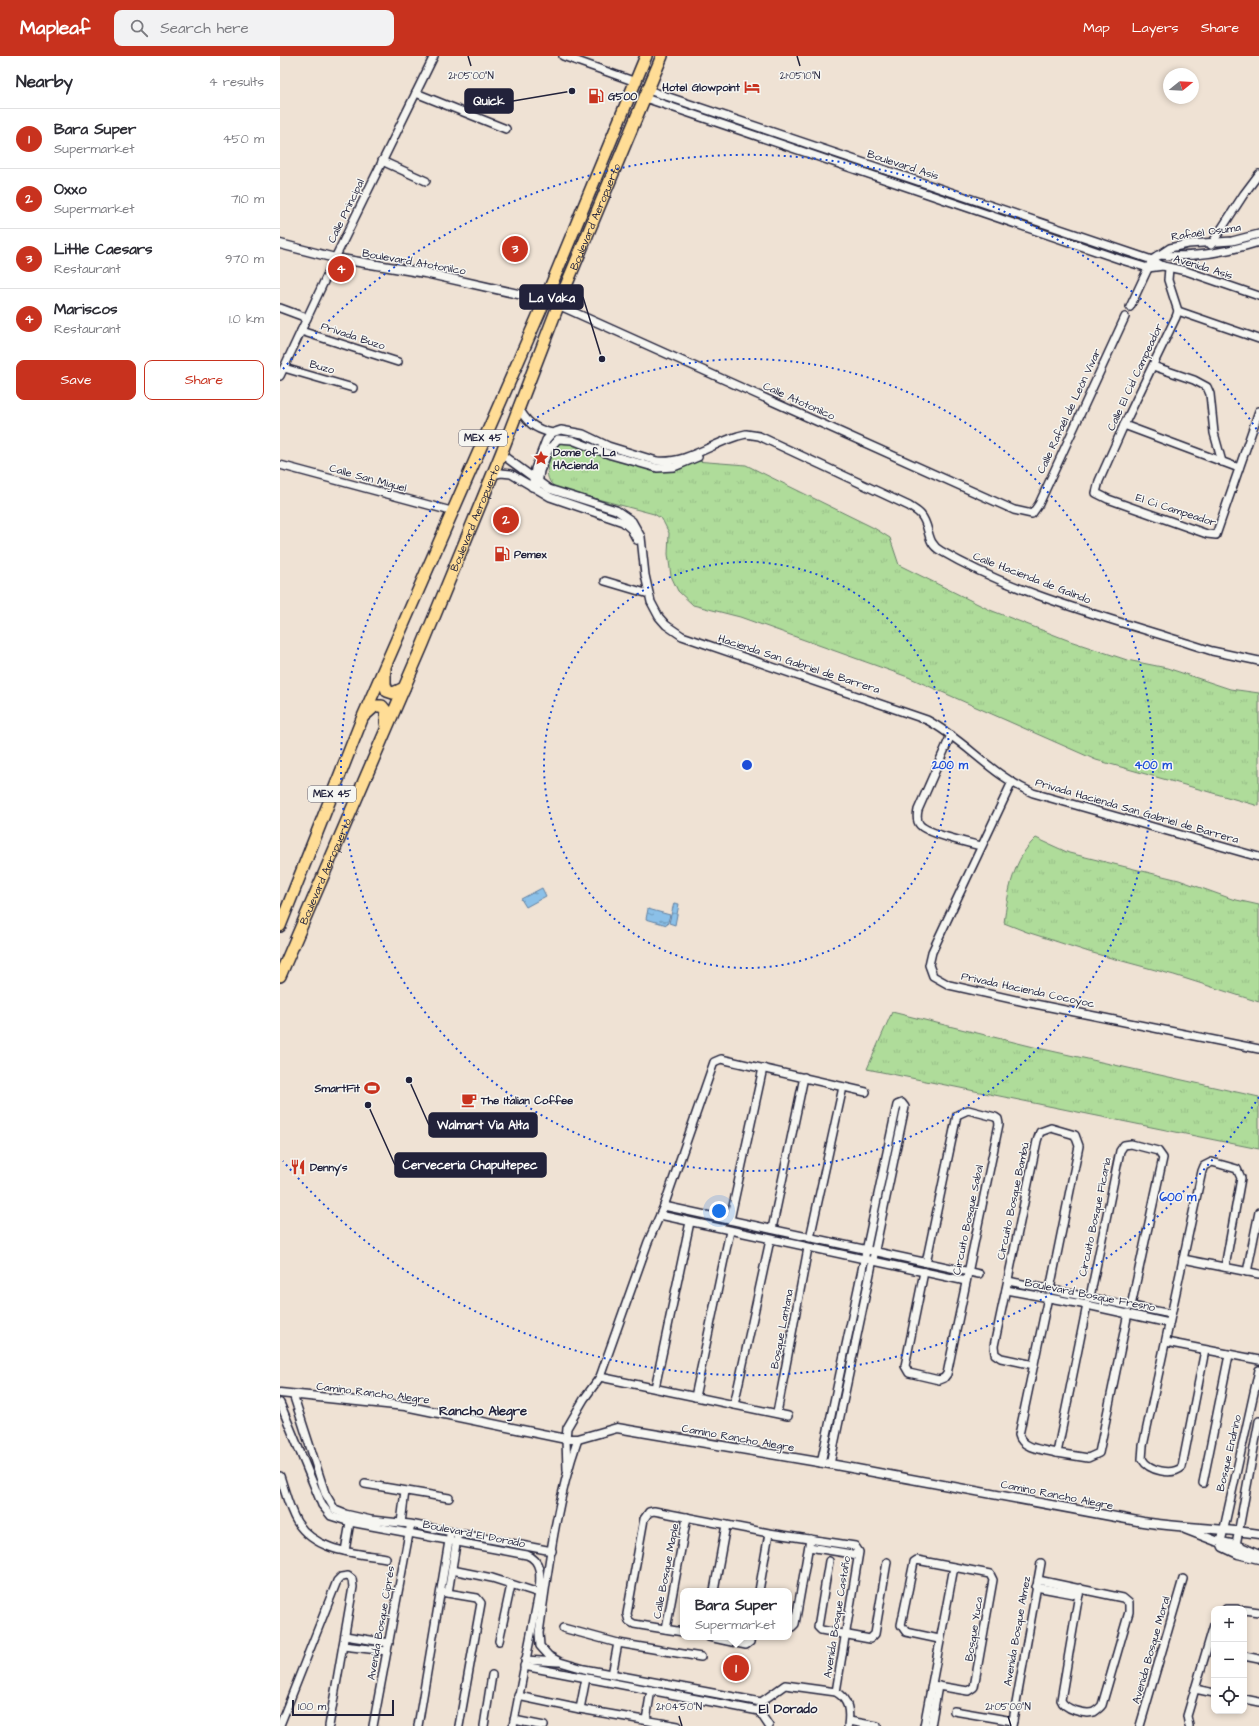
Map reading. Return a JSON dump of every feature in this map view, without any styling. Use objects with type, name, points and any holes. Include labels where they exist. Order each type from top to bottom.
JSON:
[{"type":"highway","name":"Boulevard Aeropuerto","points":[[280,926],[362,719],[425,576],[451,511],[545,300],[646,56]]},
{"type":"highway","name":"Boulevard Aeropuerto","points":[[280,976],[404,688],[501,454],[518,406],[558,305],[662,56]]},
{"type":"highway","points":[[386,662],[385,684],[388,691],[393,693],[404,688]]},
{"type":"highway","points":[[362,719],[375,706],[378,705],[385,708],[387,715],[383,738]]},
{"type":"street","name":"Calle Principal","points":[[280,376],[335,258],[434,56]]},
{"type":"street","points":[[563,56],[636,82]]},
{"type":"street","points":[[416,93],[506,129]]},
{"type":"street","name":"Boulevard Asís","points":[[647,94],[685,103],[1084,237],[1155,257]]},
{"type":"street","name":"Boulevard Asís","points":[[647,94],[682,110],[1148,268]]},
{"type":"street","points":[[682,110],[685,103]]},
{"type":"street","points":[[382,161],[426,181]]},
{"type":"street","points":[[885,179],[887,171]]},
{"type":"street","points":[[1207,253],[1244,194],[1259,174]]},
{"type":"street","points":[[1029,228],[1031,219]]},
{"type":"street","name":"Rafaél Osuma","points":[[1155,257],[1174,246],[1236,241],[1259,234]]},
{"type":"street","points":[[1082,246],[1084,237]]},
{"type":"street","name":"Rafaél Osuma","points":[[1155,257],[1183,256],[1230,250],[1259,242]]},
{"type":"street","name":"Boulevard Atotonilco","points":[[280,244],[335,258],[425,273],[545,300]]},
{"type":"street","points":[[1130,307],[1148,268],[1155,257]]},
{"type":"street","name":"Avenida Asís","points":[[1155,257],[1166,267]]},
{"type":"street","points":[[1166,267],[1168,280],[1178,311],[1259,339]]},
{"type":"street","name":"Avenida Asís","points":[[1148,268],[1166,267],[1186,271],[1259,296]]},
{"type":"street","name":"Calle Atotonilco","points":[[558,305],[1014,510],[1032,514]]},
{"type":"street","points":[[280,308],[307,318]]},
{"type":"street","name":"Calle El Cid Campeador","points":[[1096,493],[1099,481],[1178,311]]},
{"type":"street","name":"Calle Rafaél de León Vivar","points":[[1032,514],[1039,504],[1125,317]]},
{"type":"street","name":"Privada Buzo","points":[[301,331],[398,362]]},
{"type":"street","points":[[1153,366],[1194,380],[1207,387],[1210,394],[1214,433],[1222,462]]},
{"type":"street","name":"Buzo","points":[[284,368],[353,388]]},
{"type":"street","name":"Calle Hacienda de Galindo","points":[[518,406],[527,422],[553,437],[561,430],[570,430],[606,449],[650,466],[666,468],[683,464],[708,450],[746,439],[785,449],[913,508],[924,519],[932,544],[963,564],[1022,588],[1182,642],[1212,651],[1259,661]]},
{"type":"street","name":"El Ci Campeador","points":[[1096,493],[1127,506],[1208,534],[1216,535],[1259,411]]},
{"type":"street","points":[[1124,426],[1239,468]]},
{"type":"street","points":[[534,488],[537,480],[541,451],[548,436],[553,437]]},
{"type":"street","points":[[501,454],[549,489],[621,512],[635,525],[641,537],[648,597]]},
{"type":"street","name":"Calle San Miguel","points":[[280,465],[451,511]]},
{"type":"street","points":[[492,475],[501,473],[511,474],[534,488],[585,510],[622,522],[631,529],[639,545],[648,597]]},
{"type":"street","points":[[585,510],[588,502]]},
{"type":"street","points":[[604,581],[648,597]]},
{"type":"street","name":"Hacienda San Gabriel de Barrera","points":[[648,597],[662,621],[682,636],[890,705],[927,720],[944,729],[1012,782]]},
{"type":"street","points":[[951,735],[918,810],[917,818],[921,826],[926,829],[981,846]]},
{"type":"street","name":"Privada Hacienda Cocoyoc","points":[[1012,782],[932,952],[929,965],[933,976],[949,985],[1025,1002],[1259,1049]]},
{"type":"street","name":"Privada Hacienda San Gabriel de Barrera","points":[[1012,782],[1033,793],[1259,858]]},
{"type":"street","points":[[567,1470],[567,1428],[572,1418],[600,1377],[648,1242],[664,1206],[714,1062],[721,1058],[866,1092]]},
{"type":"street","points":[[730,1220],[762,1068]]},
{"type":"street","points":[[772,1229],[804,1077]]},
{"type":"street","points":[[810,1238],[843,1087]]},
{"type":"street","points":[[821,1463],[897,1105],[902,1103],[905,1108],[830,1464]]},
{"type":"street","name":"Circuito Bosque Sabal","points":[[924,1272],[905,1366],[909,1374],[939,1380],[944,1378],[947,1374],[999,1124],[998,1119],[995,1117],[968,1110],[957,1115],[926,1263]]},
{"type":"street","name":"Circuito Bosque Bambú","points":[[1034,1365],[1001,1358],[995,1354],[994,1346],[1038,1136],[1043,1130],[1051,1128],[1075,1135],[1079,1146],[1050,1289]]},
{"type":"street","name":"Circuito Bosque Ficaria","points":[[1058,1453],[1120,1152],[1124,1145],[1131,1144],[1158,1150],[1163,1158],[1131,1306]]},
{"type":"street","points":[[1205,1350],[1184,1462],[1179,1470],[1170,1472],[1148,1466],[1142,1459],[1142,1454],[1202,1171],[1207,1164],[1218,1163],[1237,1169],[1241,1178],[1225,1267]]},
{"type":"street","points":[[664,1206],[979,1274]]},
{"type":"street","points":[[1247,1272],[1259,1212]]},
{"type":"street","points":[[660,1215],[770,1240],[966,1281]]},
{"type":"street","points":[[654,1388],[690,1222]]},
{"type":"street","points":[[695,1397],[730,1231]]},
{"type":"street","points":[[734,1405],[770,1240]]},
{"type":"street","name":"Bosque Lantana","points":[[777,1413],[808,1248]]},
{"type":"street","points":[[1183,1259],[1259,1274]]},
{"type":"street","name":"Boulevard Bosque Fresno","points":[[1008,1281],[1050,1289],[1128,1313],[1169,1322]]},
{"type":"street","name":"Boulevard Bosque Fresno","points":[[1006,1290],[1048,1297],[1131,1306],[1171,1314]]},
{"type":"street","points":[[1048,1297],[1020,1426],[1020,1439],[1029,1446],[1058,1453],[1088,1458],[1099,1454],[1128,1313]]},
{"type":"street","points":[[1166,1342],[1259,1360]]},
{"type":"street","points":[[1203,1483],[1229,1355]]},
{"type":"street","name":"Bosque Endrino","points":[[1221,1542],[1222,1529],[1259,1370]]},
{"type":"street","points":[[600,1377],[788,1416]]},
{"type":"street","points":[[280,1393],[293,1394]]},
{"type":"street","name":"Camino Rancho Alegre","points":[[293,1394],[405,1406],[566,1439],[578,1440],[616,1428],[830,1464],[1180,1528]]},
{"type":"street","name":"Boulevard El Dorado","points":[[293,1394],[315,1458],[325,1493],[335,1510],[364,1518],[410,1524],[552,1551]]},
{"type":"street","name":"Boulevard El Dorado","points":[[280,1403],[326,1511],[336,1519],[530,1556],[540,1572],[539,1593],[514,1723]]},
{"type":"street","points":[[288,1421],[300,1418]]},
{"type":"street","name":"Bosque Endrino","points":[[1236,1545],[1259,1421]]},
{"type":"street","points":[[578,1440],[567,1470],[538,1640],[540,1646],[546,1654],[560,1662],[584,1669],[760,1702],[785,1686],[836,1692],[846,1701],[848,1724],[877,1726]]},
{"type":"street","points":[[305,1462],[315,1458]]},
{"type":"street","points":[[280,1476],[294,1516],[303,1530],[322,1544],[345,1551],[386,1558]]},
{"type":"street","points":[[364,1484],[449,1498]]},
{"type":"street","points":[[401,1523],[405,1491]]},
{"type":"street","points":[[680,1631],[634,1624],[629,1622],[627,1616],[644,1519],[647,1513],[654,1511],[769,1533],[858,1555]]},
{"type":"street","name":"Calle Bosque Maple","points":[[666,1629],[687,1517]]},
{"type":"street","points":[[345,1551],[350,1522]]},
{"type":"street","name":"Avenida Bosque Ciprés","points":[[373,1726],[410,1524]]},
{"type":"street","points":[[715,1588],[726,1525]]},
{"type":"street","points":[[1180,1528],[1222,1529],[1259,1534]]},
{"type":"street","points":[[1180,1528],[1221,1542],[1236,1545],[1259,1555]]},
{"type":"street","points":[[418,1726],[454,1532]]},
{"type":"street","points":[[760,1588],[769,1533]]},
{"type":"street","points":[[444,1592],[452,1570],[453,1541]]},
{"type":"street","points":[[1221,1542],[1222,1546],[1238,1554],[1259,1559]]},
{"type":"street","points":[[792,1627],[795,1624],[809,1543]]},
{"type":"street","name":"Avenida Bosque Castaño","points":[[809,1543],[856,1546],[858,1550],[836,1692]]},
{"type":"street","points":[[830,1561],[818,1627],[821,1630],[870,1639],[874,1636],[887,1562]]},
{"type":"street","name":"Bosque Yuca","points":[[935,1685],[968,1690],[974,1687],[993,1580],[989,1573],[915,1561],[906,1592],[901,1625],[906,1632],[939,1638]]},
{"type":"street","name":"Avenida Bosque Almez","points":[[1012,1723],[1041,1563]]},
{"type":"street","points":[[931,1726],[939,1638],[954,1567]]},
{"type":"street","points":[[452,1570],[492,1578],[539,1593]]},
{"type":"street","points":[[280,1725],[337,1581],[341,1577],[348,1576],[352,1580],[353,1587],[330,1726]]},
{"type":"street","name":"Avenida Bosque Moral","points":[[1140,1726],[1183,1579]]},
{"type":"street","points":[[1037,1584],[1123,1598],[1127,1600],[1130,1608],[1102,1705],[1096,1710],[1089,1712],[1069,1708],[1062,1704],[1061,1700],[1079,1592]]},
{"type":"street","points":[[499,1640],[511,1585]]},
{"type":"street","points":[[444,1592],[477,1598],[481,1603],[459,1726]]},
{"type":"street","points":[[1247,1610],[1259,1612]]},
{"type":"street","points":[[563,1628],[618,1643],[701,1657]]},
{"type":"street","points":[[345,1636],[389,1643]]},
{"type":"street","points":[[723,1640],[746,1645],[750,1640]]},
{"type":"street","points":[[612,1675],[618,1643]]},
{"type":"street","points":[[343,1646],[387,1651]]},
{"type":"street","points":[[1189,1726],[1187,1716],[1195,1689],[1211,1650]]},
{"type":"street","points":[[1247,1657],[1259,1659]]},
{"type":"street","points":[[525,1663],[560,1662]]},
{"type":"street","points":[[525,1663],[586,1678],[759,1711]]},
{"type":"street","points":[[484,1726],[492,1674]]},
{"type":"street","points":[[580,1709],[586,1678]]},
{"type":"street","points":[[924,1726],[935,1685]]},
{"type":"street","points":[[1195,1689],[1211,1692]]},
{"type":"street","points":[[646,1720],[651,1690]]},
{"type":"street","points":[[518,1696],[580,1709],[678,1726]]},
{"type":"street","points":[[1247,1699],[1259,1702]]},
{"type":"street","points":[[760,1702],[759,1711],[769,1726]]},
{"type":"street","points":[[954,1711],[1012,1723]]},
{"type":"street","points":[[514,1723],[544,1726]]},
{"type":"green space","points":[[567,440],[650,469],[678,470],[695,461],[746,465],[874,528],[890,538],[899,565],[990,610],[1070,641],[1127,660],[1167,668],[1230,689],[1259,693],[1259,806],[1096,760],[908,677],[740,617],[693,605],[678,591],[671,576],[668,554],[669,533],[662,519],[654,514],[556,488],[551,483],[547,473],[555,444]]},
{"type":"green space","points":[[1036,838],[1069,853],[1179,880],[1232,899],[1259,905],[1259,1002],[1174,975],[1089,952],[1004,923],[1007,900],[1017,866],[1028,846]]},
{"type":"green space","points":[[892,1012],[1038,1048],[1259,1097],[1259,1149],[867,1069]]},
{"type":"water","points":[[542,888],[546,896],[526,907],[521,899]]},
{"type":"water","points":[[674,903],[679,904],[675,925],[669,923]]},
{"type":"water","points":[[648,909],[670,915],[667,925],[646,919]]},
{"type":"place","name":"Hotel Glowpoint","points":[[752,87]]},
{"type":"place","name":"Quick","points":[[572,91]]},
{"type":"place","name":"G500","points":[[596,96]]},
{"type":"place","name":"Little Caesars","points":[[515,249]]},
{"type":"place","name":"Mariscos","points":[[341,269]]},
{"type":"place","name":"La Vaka","points":[[602,359]]},
{"type":"place","name":"Dome of La HAcienda","points":[[541,458]]},
{"type":"place","name":"Oxxo","points":[[506,520]]},
{"type":"place","name":"Pemex","points":[[502,554]]},
{"type":"place","name":"Walmart Via Alta","points":[[409,1080]]},
{"type":"place","name":"SmartFit","points":[[372,1088]]},
{"type":"place","name":"The Italian Coffee","points":[[469,1100]]},
{"type":"place","name":"Cerveceria Chapultepec","points":[[368,1105]]},
{"type":"place","name":"Denny's","points":[[298,1167]]},
{"type":"place","name":"Bara Super","points":[[736,1668]]},
{"type":"district","name":"Rancho Alegre","points":[[483,1411]]},
{"type":"district","name":"El Dorado","points":[[788,1709]]}]
